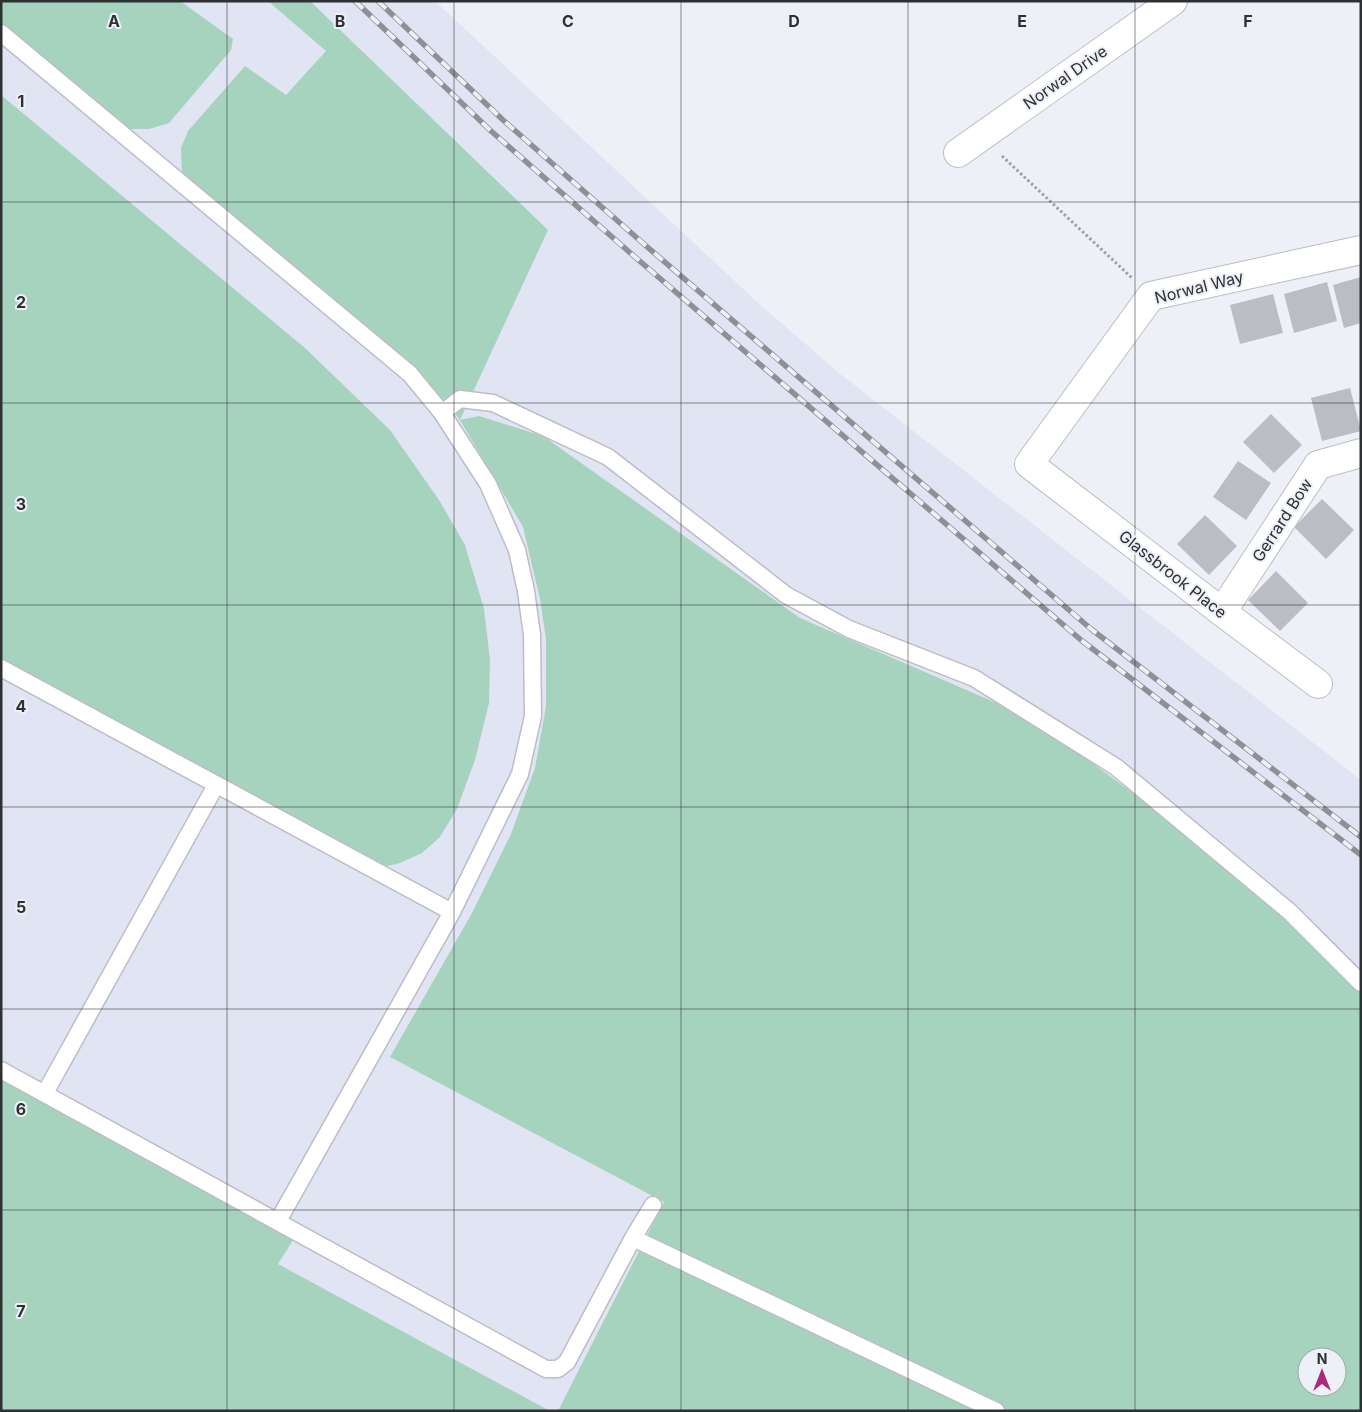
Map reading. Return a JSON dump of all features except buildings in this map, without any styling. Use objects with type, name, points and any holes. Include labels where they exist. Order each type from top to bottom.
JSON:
[{"type":"street","name":"Norwal Drive","points":[[958,153],[1173,1]]},
{"type":"street","name":"Norwal Way","points":[[1029,464],[1151,296],[1361,250]]},
{"type":"street","name":"Gerrard Bow","points":[[1222,612],[1318,465],[1361,453]]},
{"type":"street","name":"Glassbrook Place","points":[[1029,464],[1318,684]]},
{"type":"lane","points":[[1,33],[410,374],[442,413],[488,484],[517,550],[526,591],[532,635],[534,716],[520,774],[452,912],[278,1221]]},
{"type":"lane","points":[[442,413],[460,398],[493,403],[608,457],[786,595],[850,629],[974,678],[1116,767],[1290,912],[1361,983]]},
{"type":"lane","points":[[1,668],[452,912]]},
{"type":"lane","points":[[45,1094],[216,784]]},
{"type":"lane","points":[[1,1070],[546,1369],[558,1369],[567,1362],[633,1238],[653,1205]]},
{"type":"lane","points":[[633,1238],[996,1411]]},
{"type":"path","points":[[981,137],[1151,296]]},
{"type":"shaded area","points":[[1,1],[435,1],[756,301],[839,373],[1361,780],[1361,1411],[1,1411]]},
{"type":"green space","points":[[1,1],[180,1],[233,39],[231,50],[169,123],[149,129],[128,129],[1,23]]},
{"type":"green space","points":[[268,1],[310,1],[548,230],[460,420],[422,377],[182,174],[181,148],[188,131],[245,66],[286,95],[326,51]]},
{"type":"green space","points":[[1,95],[305,348],[390,430],[439,500],[465,545],[484,609],[490,660],[489,703],[475,760],[457,809],[440,837],[422,853],[400,863],[379,868],[1,662]]},
{"type":"green space","points":[[479,416],[543,436],[800,618],[1031,718],[1225,861],[1361,994],[1361,1411],[558,1411],[664,1202],[390,1057],[472,913],[511,834],[535,768],[546,706],[546,639],[540,599],[523,527],[460,420]]},
{"type":"green space","points":[[1,1077],[295,1237],[278,1264],[550,1411],[1,1411]]},
{"type":"railway","points":[[355,1],[491,131],[1081,640],[1361,855]]},
{"type":"railway","points":[[378,1],[503,120],[645,245],[1091,629],[1361,837]]}]
